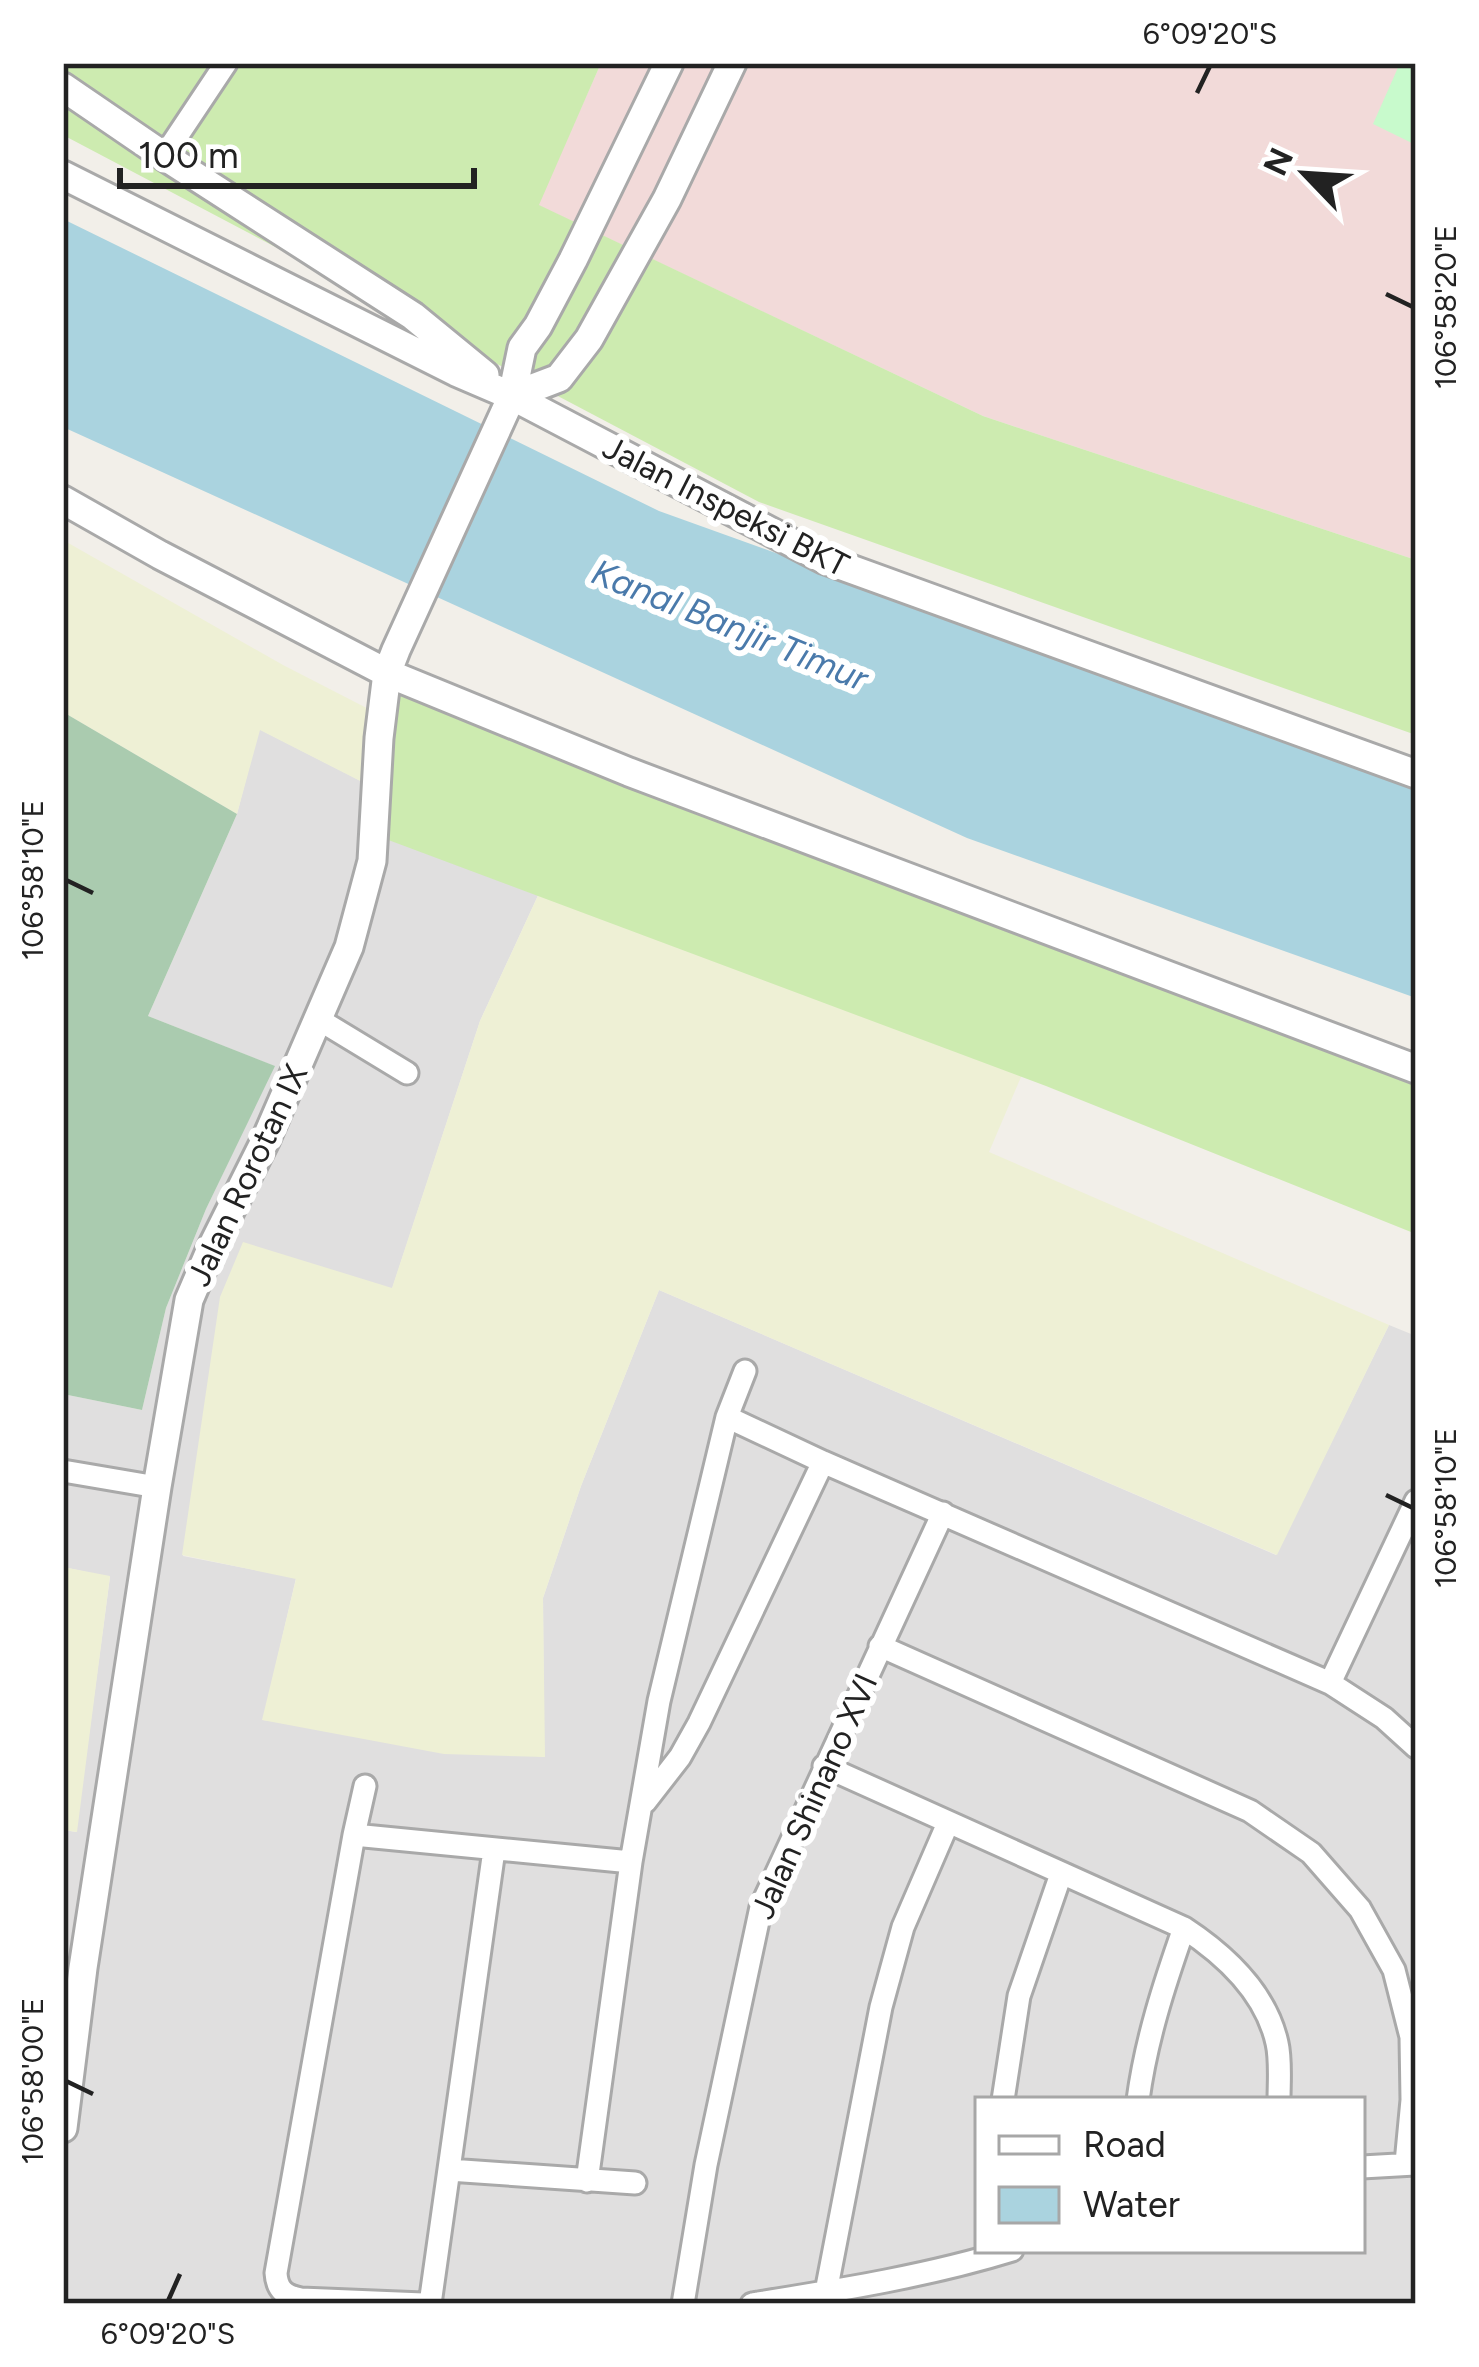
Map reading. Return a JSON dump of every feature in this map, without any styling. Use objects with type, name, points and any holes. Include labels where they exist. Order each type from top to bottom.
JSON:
[{"type":"street","points":[[170,147],[226,63]]},
{"type":"street","name":"Jalan Rorotan IX","points":[[63,2128],[86,1946],[190,1297],[266,1139],[349,947],[368,883],[379,738],[391,661],[512,396],[522,348],[574,260],[669,63]]},
{"type":"street","points":[[63,86],[170,147],[412,316],[512,396],[560,378],[589,339],[667,199],[732,63]]},
{"type":"street","name":"Jalan Inspeksi BKT","points":[[63,175],[512,396],[824,560],[1416,774]]},
{"type":"street","points":[[63,500],[160,555],[629,772],[1416,1069]]},
{"type":"street","points":[[318,1018],[407,1073]]},
{"type":"street","points":[[587,2181],[631,1862],[659,1701],[727,1417],[745,1371]]},
{"type":"street","points":[[727,1417],[1330,1683],[1384,1718],[1416,1747]]},
{"type":"street","points":[[641,1808],[699,1723],[823,1462]]},
{"type":"street","points":[[63,1472],[157,1487]]},
{"type":"street","points":[[1330,1683],[1416,1501]]},
{"type":"street","name":"Jalan Shinano XVI","points":[[683,2304],[706,2164],[761,1907],[944,1513]]},
{"type":"street","points":[[880,1646],[1250,1811],[1311,1853],[1360,1910],[1394,1970],[1411,2038],[1411,2164],[1365,2167]]},
{"type":"street","points":[[824,1766],[1184,1928],[1216,1949],[1256,1993],[1277,2043],[1279,2097]]},
{"type":"street","points":[[365,1786],[275,2273],[285,2294],[301,2300],[427,2304],[494,1850]]},
{"type":"street","points":[[826,2292],[881,2007],[902,1927],[948,1823]]},
{"type":"street","points":[[354,1835],[631,1862]]},
{"type":"street","points":[[1003,2097],[1019,1996],[1061,1874]]},
{"type":"street","points":[[1138,2097],[1156,2006],[1184,1928]]},
{"type":"street","points":[[449,2170],[635,2183]]},
{"type":"street","points":[[752,2304],[826,2292],[982,2255]]},
{"type":"shaded area","points":[[601,63],[1416,63],[1416,560],[983,416],[538,205]]},
{"type":"shaded area","points":[[259,729],[547,876],[480,1021],[392,1289],[243,1243],[183,1556],[296,1578],[263,1720],[544,1757],[543,1598],[581,1486],[659,1290],[1276,1555],[1389,1325],[1416,1336],[1416,2304],[63,2304],[63,1830],[76,1832],[110,1577],[63,1567],[63,1394],[142,1410],[166,1308],[206,1209],[274,1066],[148,1016],[237,814]]},
{"type":"green space","points":[[63,63],[601,63],[539,205],[983,416],[1416,560],[1416,735],[759,502],[63,135]]},
{"type":"green space","points":[[1400,63],[1416,63],[1416,145],[1373,124]]},
{"type":"green space","points":[[63,540],[283,665],[423,737],[1056,995],[989,1152],[1389,1325],[1277,1555],[659,1290],[581,1486],[543,1598],[545,1757],[444,1754],[262,1720],[296,1579],[182,1555],[220,1297],[243,1242],[392,1288],[480,1021],[547,876],[260,730],[237,814],[63,712]]},
{"type":"green space","points":[[387,673],[1416,1068],[1416,1234],[1046,1086],[375,835]]},
{"type":"green space","points":[[63,712],[237,814],[148,1016],[275,1066],[206,1209],[166,1308],[142,1410],[63,1394]]},
{"type":"green space","points":[[63,1567],[110,1576],[77,1832],[63,1830]]},
{"type":"water","name":"Kanal Banjir Timur","points":[[63,219],[659,511],[1416,783],[1416,998],[967,838],[63,427]]}]
